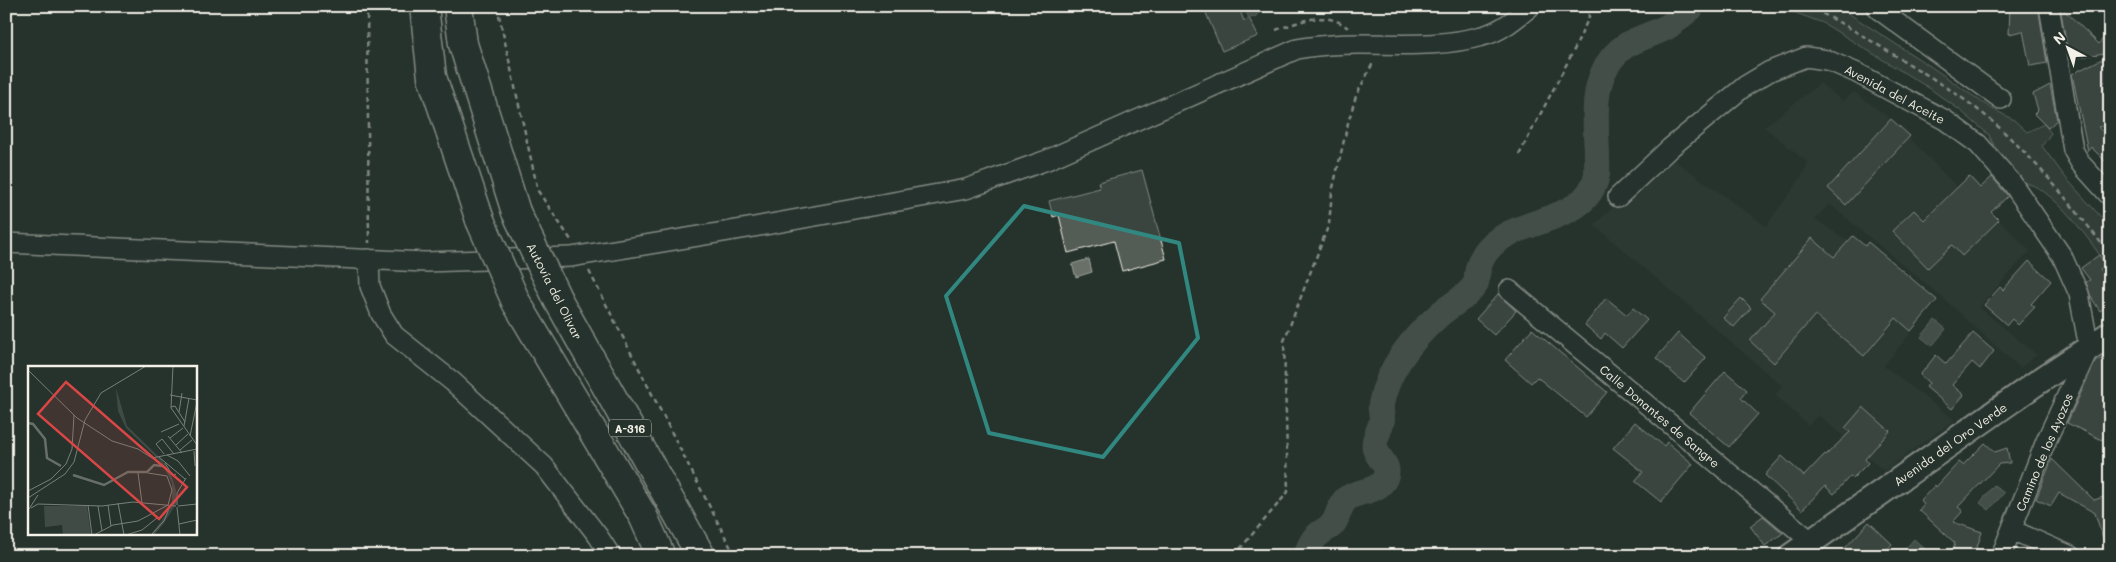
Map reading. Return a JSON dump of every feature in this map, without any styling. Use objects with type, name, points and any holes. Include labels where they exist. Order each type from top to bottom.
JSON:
[{"type":"highway","name":"A-316","points":[[424,6],[432,77],[480,220],[516,302],[643,516],[661,556]]},
{"type":"highway","name":"Autovía del Olivar","points":[[458,6],[463,44],[516,212],[558,300],[701,556]]},
{"type":"main road","name":"Avenida del Oro Verde","points":[[1791,556],[2035,384],[2110,334]]},
{"type":"street","points":[[6,243],[425,262],[581,255],[754,227],[966,189],[1047,160],[1297,49],[1323,44],[1422,44],[1484,36],[1505,26],[1531,6]]},
{"type":"street","points":[[2049,6],[2073,150],[2081,164],[2110,196]]},
{"type":"street","points":[[1876,7],[2001,99]]},
{"type":"street","name":"Avenida del Aceite","points":[[1618,197],[1670,148],[1745,86],[1770,71],[1806,57],[1827,60],[1858,73],[1945,120],[1978,144],[1995,162],[2046,230],[2066,264],[2079,294],[2089,348]]},
{"type":"street","points":[[369,259],[370,286],[381,314],[394,335],[453,382],[544,466],[598,536],[611,556]]},
{"type":"street","name":"Calle Donantes de Sangre","points":[[1509,290],[1812,542]]},
{"type":"street","name":"Camino de los Ayozos","points":[[2001,556],[2046,441],[2089,348]]},
{"type":"street","points":[[2012,530],[2072,556]]},
{"type":"path","points":[[367,6],[369,259]]},
{"type":"path","points":[[497,6],[538,191],[581,255],[736,556]]},
{"type":"path","points":[[1518,155],[1579,39],[1589,17],[1588,6]]},
{"type":"path","points":[[1234,556],[1288,492],[1284,341],[1329,224],[1332,192],[1356,96],[1375,44],[1342,23],[1319,17],[1276,30]]},
{"type":"highlighted area","points":[[1024,206],[1179,243],[1198,338],[1103,457],[989,433],[946,296]]},
{"type":"shaded area","points":[[1243,6],[1259,6],[1261,10],[1255,17],[1249,18]]},
{"type":"shaded area","points":[[1777,6],[1837,6],[1989,107],[2014,120],[2027,132],[2044,124],[2051,133],[2042,146],[2065,177],[2101,217],[2108,212],[2110,214],[2110,270],[2071,217],[2046,193],[2033,185],[2021,182],[2001,160],[1989,135],[1961,111],[1929,88],[1823,23]]},
{"type":"shaded area","points":[[1820,83],[1843,101],[1854,92],[1891,119],[1957,187],[1969,176],[1980,187],[1993,175],[2011,193],[1991,212],[2030,251],[1979,307],[2037,355],[2020,368],[1943,298],[1829,204],[1815,219],[1848,241],[1853,236],[1865,246],[1868,242],[1937,300],[1884,366],[1955,420],[1884,471],[1818,415],[1808,425],[1775,395],[1782,386],[1594,225],[1669,156],[1766,226],[1800,179],[1808,163],[1764,127]]},
{"type":"shaded area","points":[[1089,259],[1092,272],[1076,277],[1072,264]]},
{"type":"shaded area","points":[[1935,320],[1946,329],[1932,346],[1921,337]]},
{"type":"shaded area","points":[[1994,485],[2004,493],[1989,510],[1980,503]]},
{"type":"shaded area","points":[[1914,539],[1925,549],[1919,556],[1899,556]]},
{"type":"building","points":[[1203,6],[1238,6],[1244,21],[1249,18],[1258,36],[1222,51]]},
{"type":"building","points":[[2010,6],[2038,6],[2047,63],[2030,66],[2023,31],[2009,34]]},
{"type":"building","points":[[2060,6],[2099,44],[2110,29],[2110,52],[2069,59]]},
{"type":"building","points":[[2110,55],[2110,81],[2104,82],[2108,125],[2098,127],[2110,140],[2110,166],[2091,147],[2088,151],[2072,74]]},
{"type":"building","points":[[2050,85],[2057,120],[2048,128],[2034,114],[2038,110],[2033,94]]},
{"type":"building","points":[[1891,119],[1910,136],[1846,205],[1828,188]]},
{"type":"building","points":[[1142,170],[1166,259],[1122,271],[1114,241],[1068,253],[1059,215],[1053,217],[1049,201],[1100,188],[1098,182]]},
{"type":"building","points":[[1969,176],[1980,188],[1992,177],[2008,196],[1991,212],[1999,220],[1962,256],[1952,245],[1928,268],[1892,231],[1914,210],[1924,220]]},
{"type":"building","points":[[1853,236],[1865,246],[1868,242],[1937,300],[1911,331],[1896,318],[1864,356],[1815,315],[1774,363],[1750,341],[1775,312],[1760,299],[1812,238],[1834,257]]},
{"type":"building","points":[[2099,255],[2106,265],[2100,269],[2110,283],[2110,304],[2100,311],[2091,297],[2086,282],[2090,280],[2081,268]]},
{"type":"building","points":[[2029,261],[2051,281],[2031,304],[2035,307],[2018,325],[2012,319],[2007,325],[1984,305],[2000,287],[2003,290]]},
{"type":"building","points":[[1498,294],[1516,311],[1494,335],[1476,319]]},
{"type":"building","points":[[1606,298],[1627,315],[1633,308],[1647,320],[1622,348],[1605,333],[1601,339],[1585,325]]},
{"type":"building","points":[[1741,298],[1751,308],[1734,327],[1723,318]]},
{"type":"building","points":[[1532,329],[1607,392],[1586,417],[1537,377],[1531,383],[1505,360]]},
{"type":"building","points":[[1678,333],[1706,358],[1684,383],[1656,358]]},
{"type":"building","points":[[1973,333],[1994,351],[1980,369],[1972,362],[1952,385],[1964,395],[1952,409],[1926,387],[1929,383],[1920,375],[1936,355],[1946,364]]},
{"type":"building","points":[[2110,353],[2110,426],[2102,440],[2067,423],[2095,362]]},
{"type":"building","points":[[1725,371],[1747,390],[1741,398],[1758,414],[1729,447],[1689,413]]},
{"type":"building","points":[[1863,407],[1890,431],[1865,459],[1868,463],[1853,478],[1850,476],[1834,494],[1825,486],[1802,510],[1765,475],[1782,456],[1804,476],[1850,432],[1845,428]]},
{"type":"building","points":[[1635,422],[1664,446],[1667,442],[1693,464],[1661,502],[1635,481],[1643,472],[1613,448]]},
{"type":"building","points":[[1985,443],[1995,452],[2007,448],[2010,463],[1999,464],[1958,507],[1963,511],[1953,522],[1982,532],[1974,556],[1951,556],[1955,543],[1919,510],[1924,504],[1921,500],[1959,462],[1963,465]]},
{"type":"building","points":[[2052,459],[2094,500],[2110,495],[2110,550],[2107,551],[2095,513],[2059,493],[2051,506],[2036,499]]},
{"type":"building","points":[[1763,516],[1783,533],[1765,546],[1750,526]]},
{"type":"building","points":[[1869,522],[1892,544],[1882,556],[1854,556],[1845,548]]},
{"type":"waterway","points":[[1306,556],[1314,538],[1334,522],[1341,505],[1346,499],[1373,489],[1382,483],[1385,478],[1385,466],[1375,448],[1375,441],[1382,419],[1381,406],[1384,390],[1403,354],[1430,323],[1472,289],[1476,283],[1481,260],[1490,247],[1503,237],[1567,211],[1581,202],[1591,190],[1597,174],[1596,105],[1598,88],[1603,73],[1612,58],[1625,46],[1667,27],[1691,8]]}]
